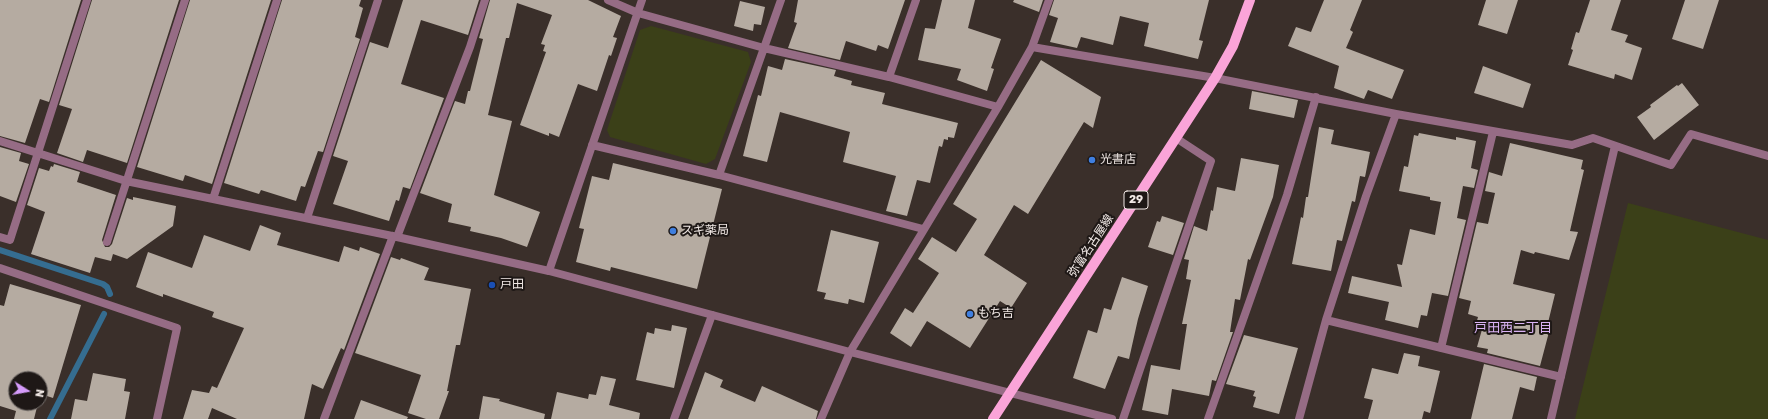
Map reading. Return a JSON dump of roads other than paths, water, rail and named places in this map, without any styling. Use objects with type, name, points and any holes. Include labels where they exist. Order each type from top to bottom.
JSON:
[{"type":"main road","name":"弥富名古屋線","points":[[993,419],[1215,78],[1233,46],[1250,0]]},
{"type":"street","points":[[0,237],[10,240],[87,0]]},
{"type":"street","points":[[107,242],[185,0]]},
{"type":"street","points":[[213,199],[278,0]]},
{"type":"street","points":[[306,218],[378,0]]},
{"type":"street","points":[[324,419],[470,47],[485,0]]},
{"type":"street","points":[[608,0],[638,13],[764,48],[889,77],[998,107]]},
{"type":"street","points":[[548,271],[642,0]]},
{"type":"street","points":[[719,175],[780,0]]},
{"type":"street","points":[[889,77],[916,0]]},
{"type":"street","points":[[821,419],[850,352],[998,107],[1032,47],[1049,0]]},
{"type":"street","points":[[1032,47],[1215,78],[1396,114],[1572,145],[1593,138],[1671,165],[1691,134],[1768,156]]},
{"type":"street","points":[[1208,419],[1287,195],[1316,97]]},
{"type":"street","points":[[1299,419],[1326,320],[1366,196],[1396,114]]},
{"type":"street","points":[[1441,348],[1492,132]]},
{"type":"street","points":[[1123,419],[1211,161],[1176,138]]},
{"type":"street","points":[[0,141],[126,182],[395,236],[548,271],[850,352],[1112,419]]},
{"type":"street","points":[[592,145],[719,175],[923,229]]},
{"type":"street","points":[[1551,419],[1615,146]]},
{"type":"street","points":[[0,268],[177,328],[157,419]]},
{"type":"street","points":[[674,419],[712,315]]},
{"type":"street","points":[[1326,320],[1561,377]]},
{"type":"waterway","points":[[0,250],[103,284],[107,287],[110,294]]},
{"type":"waterway","points":[[50,419],[104,314]]},
{"type":"place","name":"光書店","points":[[1092,160]]},
{"type":"place","name":"スギ薬局","points":[[673,231]]},
{"type":"place","name":"戸田","points":[[492,285]]},
{"type":"place","name":"もち吉","points":[[970,314]]},
{"type":"district","name":"戸田西二丁目","points":[[1513,328]]}]
